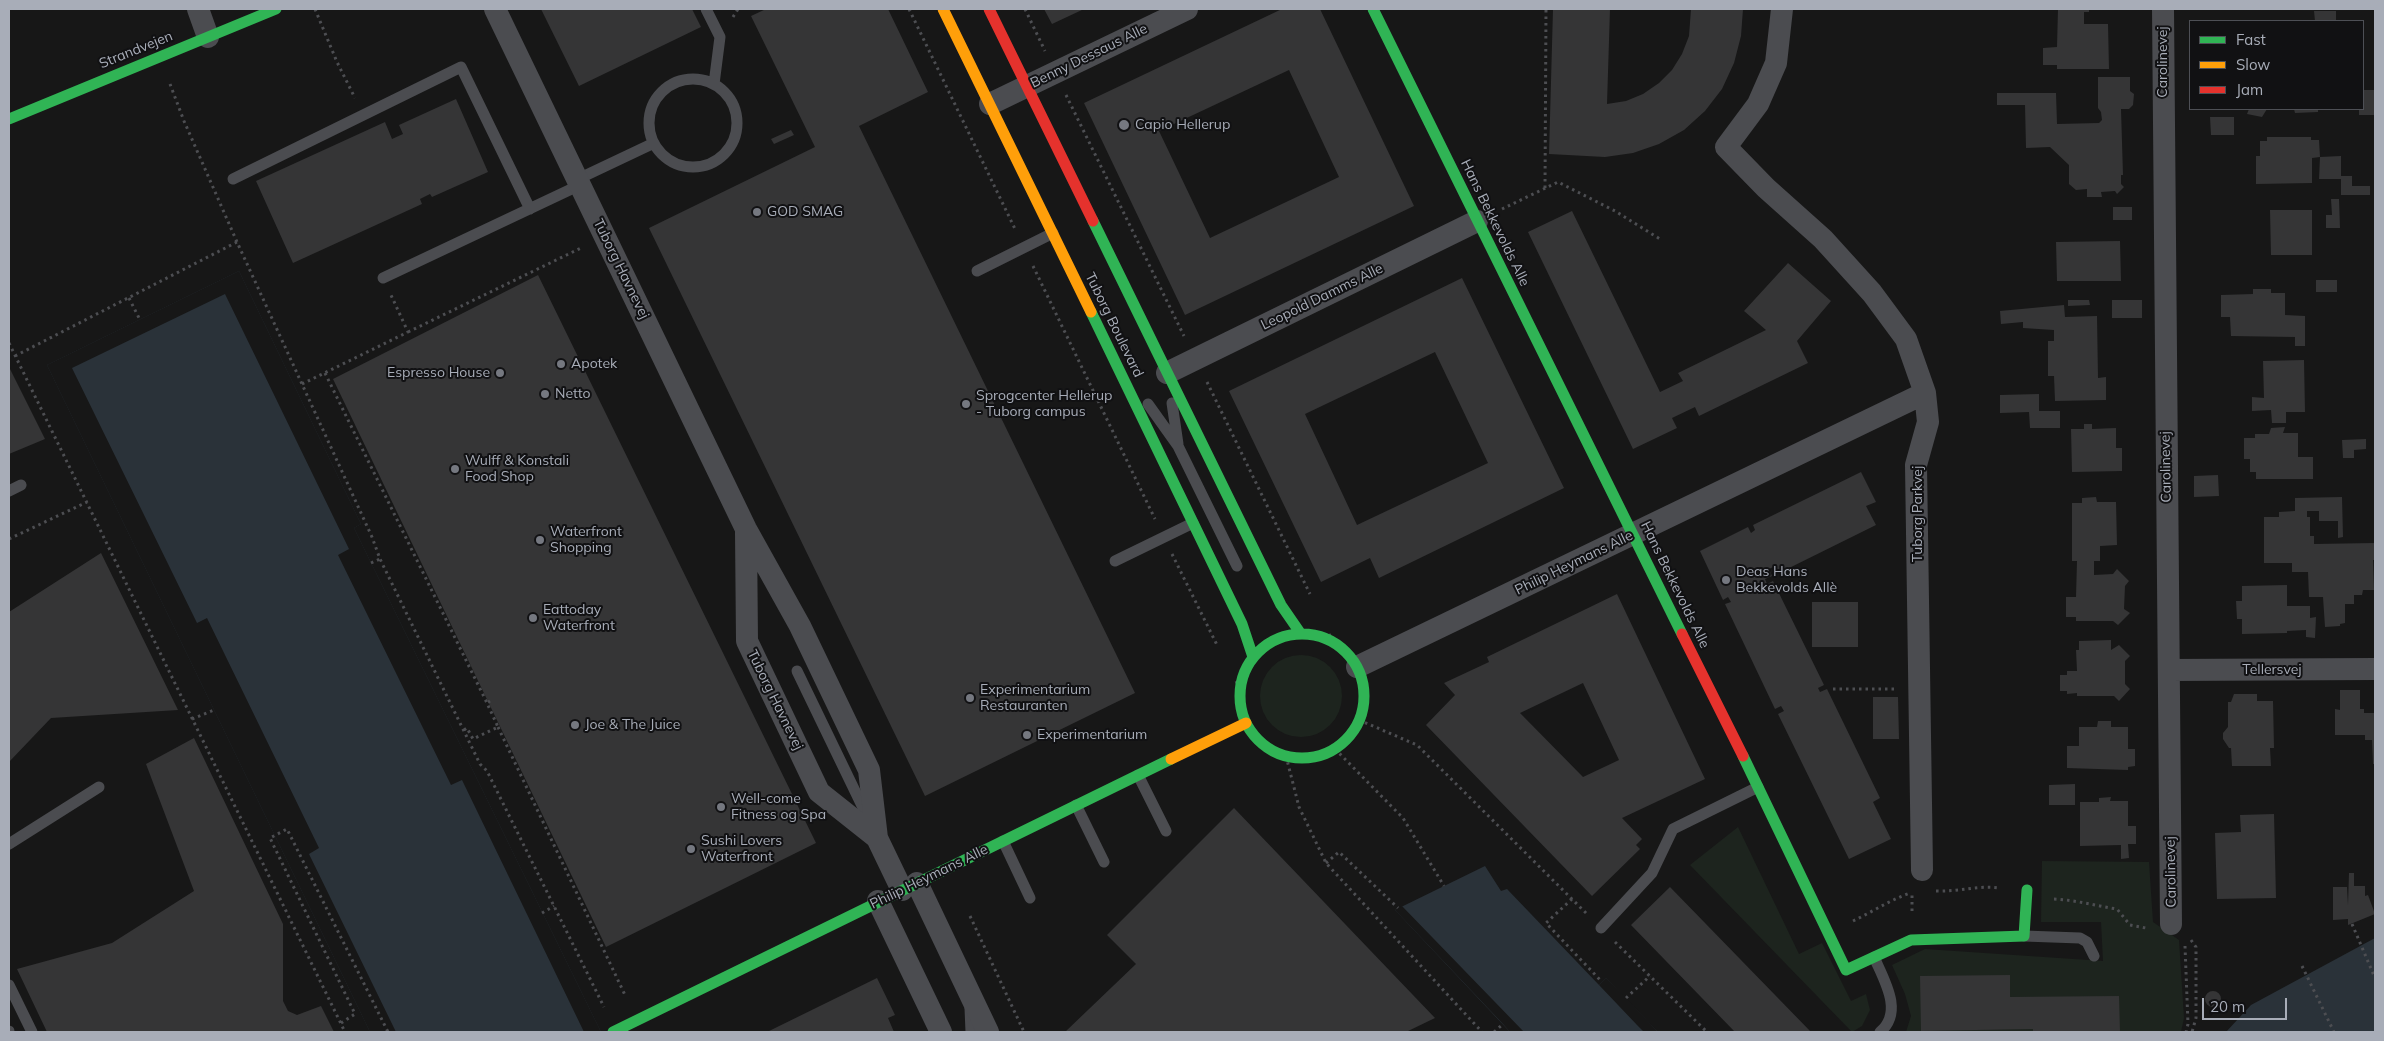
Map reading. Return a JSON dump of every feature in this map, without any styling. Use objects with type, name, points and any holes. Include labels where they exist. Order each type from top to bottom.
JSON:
[{"type":"street","points":[[198,9],[208,37]]},
{"type":"street","name":"Strandvejen","points":[[9,119],[276,9]]},
{"type":"street","name":"Tuborg Havnevej","points":[[494,9],[746,529],[800,626],[869,770],[878,838]]},
{"type":"street","name":"Tuborg Boulevard","points":[[942,9],[1053,233],[1242,624],[1254,657]]},
{"type":"street","name":"Tuborg Boulevard","points":[[989,9],[1281,605],[1300,634]]},
{"type":"street","name":"Benny Dessaus Alle","points":[[990,104],[1188,9]]},
{"type":"street","name":"Hans Bekkevolds Alle","points":[[1373,9],[1476,221],[1758,787],[1846,970],[1911,940],[2024,936]]},
{"type":"street","name":"Tuborg Parkvej","points":[[1782,9],[1776,63],[1758,104],[1726,147],[1766,188],[1823,238],[1872,293],[1906,339],[1926,393],[1928,422],[1916,465],[1922,870]]},
{"type":"street","name":"Carolinevej","points":[[2163,9],[2171,924]]},
{"type":"street","name":"Leopold Damms Alle","points":[[1167,373],[1476,221]]},
{"type":"street","name":"Philip Heymans Alle","points":[[1357,667],[1926,393]]},
{"type":"street","name":"Tuborg Havnevej","points":[[746,529],[747,641],[819,792],[878,838],[910,887],[969,991],[988,1032]]},
{"type":"street","points":[[1300,634],[1318,636],[1334,642],[1347,653],[1357,667],[1363,684],[1364,703],[1359,720],[1349,736],[1335,749],[1319,756],[1303,758],[1286,756],[1269,750],[1256,738],[1246,723],[1240,706],[1238,683],[1244,671],[1266,644],[1283,636],[1300,634]]},
{"type":"street","name":"Tellersvej","points":[[2169,670],[2375,669]]},
{"type":"street","name":"Philip Heymans Alle","points":[[614,1032],[878,901],[1246,723]]},
{"type":"street","points":[[2024,936],[2028,890]]},
{"type":"street","points":[[878,901],[941,1032]]},
{"type":"lane","points":[[706,9],[720,37],[714,84]]},
{"type":"lane","points":[[233,179],[461,67],[530,209]]},
{"type":"lane","points":[[687,80],[701,80],[714,84],[728,98],[737,117],[734,137],[724,155],[699,167],[673,162],[662,154],[654,143],[650,129],[650,116],[654,103],[662,92],[674,84],[687,80]]},
{"type":"lane","points":[[383,278],[530,209],[654,143]]},
{"type":"lane","points":[[977,271],[1053,233]]},
{"type":"lane","points":[[1113,357],[1178,446],[1237,566]]},
{"type":"lane","points":[[1167,373],[1178,446]]},
{"type":"lane","points":[[9,491],[21,486]]},
{"type":"lane","points":[[1115,561],[1193,523]]},
{"type":"lane","points":[[797,671],[878,838]]},
{"type":"lane","points":[[1138,775],[1166,831]]},
{"type":"lane","points":[[9,844],[99,787]]},
{"type":"lane","points":[[1601,928],[1652,873],[1673,829],[1758,787]]},
{"type":"lane","points":[[1076,805],[1104,862]]},
{"type":"lane","points":[[1003,841],[1030,898]]},
{"type":"lane","points":[[2024,936],[2080,938],[2087,942],[2094,956]]},
{"type":"lane","points":[[1874,957],[1890,994],[1892,1015],[1886,1027],[1880,1032]]},
{"type":"lane","points":[[9,985],[32,1032]]},
{"type":"lane","points":[[969,991],[971,1032]]},
{"type":"lane","points":[[931,1011],[950,1032]]},
{"type":"path","points":[[315,9],[350,88]]},
{"type":"path","points":[[734,17],[738,9]]},
{"type":"path","points":[[909,9],[1222,654]]},
{"type":"path","points":[[1024,9],[1313,600]]},
{"type":"path","points":[[1545,188],[1546,9]]},
{"type":"path","points":[[1500,210],[1558,182],[1615,211],[1660,239]]},
{"type":"path","points":[[302,384],[605,237]]},
{"type":"path","points":[[15,356],[237,242]]},
{"type":"path","points":[[383,278],[408,332]]},
{"type":"path","points":[[129,298],[140,320]]},
{"type":"path","points":[[271,316],[372,537],[380,559],[480,764],[487,771],[554,906],[614,1032]]},
{"type":"path","points":[[9,343],[346,1032]]},
{"type":"path","points":[[325,373],[488,702],[637,1020]]},
{"type":"path","points":[[9,539],[87,501]]},
{"type":"path","points":[[371,563],[380,559]]},
{"type":"path","points":[[1325,626],[1334,642]]},
{"type":"path","points":[[1833,689],[1920,688]]},
{"type":"path","points":[[192,719],[214,710]]},
{"type":"path","points":[[1359,720],[1417,744],[1707,1032]]},
{"type":"path","points":[[464,730],[468,728],[474,739],[498,726]]},
{"type":"path","points":[[1335,749],[1403,818],[1444,886]]},
{"type":"path","points":[[1286,756],[1299,807],[1326,863],[1482,1032]]},
{"type":"path","points":[[341,1023],[356,1014],[270,838],[287,829],[388,1032]]},
{"type":"path","points":[[1326,863],[1339,852],[1398,908]]},
{"type":"path","points":[[1572,898],[1546,923],[1602,982]]},
{"type":"path","points":[[542,913],[554,906]]},
{"type":"path","points":[[970,916],[1024,1032]]},
{"type":"path","points":[[2171,924],[2184,942],[2188,1024],[2186,1032]]},
{"type":"path","points":[[2352,924],[2375,978]]},
{"type":"path","points":[[2192,1032],[2196,1018],[2196,960]]},
{"type":"path","points":[[2302,966],[2334,1032]]},
{"type":"path","points":[[1626,998],[1650,976]]},
{"type":"path","points":[[1494,1032],[1503,1024]]},
{"type":"shaded area","points":[[239,271],[361,524],[354,528],[601,1032],[370,1032],[47,365]]},
{"type":"shaded area","points":[[1293,655],[1309,655],[1324,662],[1335,673],[1342,688],[1339,712],[1330,725],[1309,737],[1293,737],[1278,730],[1267,719],[1260,704],[1260,688],[1267,673],[1278,662]]},
{"type":"shaded area","points":[[1738,827],[1799,954],[1822,943],[1851,1001],[1866,994],[1870,1010],[1862,1026],[1852,1032],[1690,865]]},
{"type":"shaded area","points":[[2042,861],[2149,862],[2153,922],[2179,940],[2184,1018],[2181,1032],[1906,1032],[1911,1016],[1905,994],[1892,965],[1925,949],[2103,961],[2101,922],[2041,922]]},
{"type":"shaded area","points":[[1485,866],[1501,891],[1507,889],[1599,985],[1606,978],[1658,1032],[1510,1032],[1395,910]]},
{"type":"shaded area","points":[[2375,938],[2375,1032],[2226,1032],[2251,1005]]},
{"type":"pier","points":[[239,271],[361,524],[354,528],[601,1032],[584,1032],[462,780],[451,785],[338,555],[349,549],[225,294],[72,368],[197,623],[207,618],[319,848],[309,854],[396,1032],[370,1032],[47,365]]},
{"type":"pier","points":[[1402,906],[1524,1032],[1510,1032],[1395,910]]},
{"type":"pier","points":[[1606,978],[1658,1032],[1644,1032],[1637,1025],[1599,985]]},
{"type":"building","points":[[541,9],[692,9],[701,27],[579,86]]},
{"type":"building","points":[[766,9],[888,9],[928,92],[859,126],[1135,693],[925,796],[649,228],[815,147],[751,16]]},
{"type":"building","points":[[1044,9],[1084,9],[1052,24]]},
{"type":"building","points":[[1282,9],[1320,9],[1414,206],[1185,315],[1084,103]],"holes":[[[1289,70],[1339,177],[1210,238],[1159,131]]]},
{"type":"building","points":[[1553,9],[1610,9],[1607,104],[1626,101],[1643,94],[1659,83],[1672,70],[1682,54],[1689,36],[1691,9],[1743,9],[1741,36],[1734,63],[1722,89],[1705,111],[1684,130],[1659,144],[1633,153],[1605,157],[1549,154]]},
{"type":"building","points":[[2058,9],[2089,9],[2089,12],[2084,12],[2084,24],[2108,24],[2109,69],[2057,69],[2057,65],[2043,65],[2043,48],[2057,47]]},
{"type":"building","points":[[2314,11],[2336,11],[2336,20],[2315,20]]},
{"type":"building","points":[[2098,77],[2130,77],[2130,91],[2134,94],[2133,105],[2129,109],[2121,109],[2123,175],[2121,175],[2121,184],[2124,187],[2117,194],[2115,191],[2101,192],[2102,197],[2087,197],[2087,189],[2076,190],[2069,184],[2069,165],[2050,147],[2026,148],[2025,105],[1997,105],[1997,93],[2056,93],[2057,124],[2099,123],[2102,120],[2101,112],[2098,108]]},
{"type":"building","points":[[2364,90],[2375,90],[2375,115],[2359,115],[2359,110],[2364,110]]},
{"type":"building","points":[[456,99],[488,172],[432,197],[430,194],[420,199],[422,204],[293,263],[256,181],[385,122],[392,139],[403,134],[399,125]]},
{"type":"building","points":[[2249,110],[2266,110],[2262,117],[2247,114]]},
{"type":"building","points":[[2294,110],[2318,110],[2318,112],[2295,113]]},
{"type":"building","points":[[2210,117],[2234,117],[2234,135],[2211,135]]},
{"type":"building","points":[[791,130],[794,135],[774,144],[771,139]]},
{"type":"building","points":[[2267,137],[2311,137],[2311,140],[2319,140],[2320,157],[2312,158],[2312,183],[2256,184],[2256,156],[2260,156],[2260,141],[2267,141]]},
{"type":"building","points":[[2341,156],[2341,176],[2352,176],[2352,186],[2370,186],[2370,195],[2341,195],[2341,179],[2319,179],[2320,157]]},
{"type":"building","points":[[2331,199],[2339,199],[2340,228],[2326,228],[2326,215],[2332,215]]},
{"type":"building","points":[[2113,207],[2132,207],[2132,220],[2113,220]]},
{"type":"building","points":[[2270,210],[2312,210],[2312,255],[2271,255]]},
{"type":"building","points":[[1572,211],[1660,392],[1683,381],[1678,373],[1766,330],[1744,311],[1788,263],[1831,301],[1797,341],[1808,363],[1699,416],[1695,407],[1672,418],[1677,428],[1633,449],[1528,232]]},
{"type":"building","points":[[2120,241],[2121,281],[2057,281],[2056,242]]},
{"type":"building","name":"Waterfront Shopping","points":[[538,275],[816,843],[606,947],[333,379]]},
{"type":"building","points":[[1462,278],[1564,488],[1379,578],[1370,558],[1321,582],[1229,391]],"holes":[[[1435,352],[1488,463],[1357,525],[1305,414]]]},
{"type":"building","points":[[2316,280],[2337,280],[2337,292],[2316,292]]},
{"type":"building","points":[[2253,289],[2271,289],[2271,293],[2285,293],[2285,315],[2305,316],[2305,346],[2295,346],[2295,337],[2231,336],[2230,317],[2221,317],[2221,295],[2253,294]]},
{"type":"building","points":[[2068,300],[2089,300],[2090,305],[2068,306]]},
{"type":"building","points":[[2112,300],[2142,300],[2142,318],[2112,318]]},
{"type":"building","points":[[2064,305],[2065,317],[2097,316],[2098,378],[2106,377],[2106,400],[2055,401],[2054,376],[2048,376],[2048,341],[2054,341],[2054,330],[2023,328],[2023,322],[2001,324],[2000,311]]},
{"type":"building","points":[[2304,360],[2305,412],[2286,412],[2286,423],[2272,423],[2271,410],[2252,411],[2252,397],[2264,398],[2263,361]]},
{"type":"building","points":[[9,367],[45,439],[9,454]]},
{"type":"building","points":[[2039,394],[2039,411],[2060,411],[2060,428],[2030,428],[2029,412],[2000,413],[2000,395]]},
{"type":"building","points":[[2084,424],[2092,424],[2092,429],[2116,428],[2116,448],[2122,448],[2122,471],[2072,472],[2071,429],[2084,429]]},
{"type":"building","points":[[2285,427],[2283,433],[2298,433],[2298,457],[2313,457],[2313,479],[2256,479],[2256,472],[2250,472],[2250,459],[2244,459],[2244,438],[2255,438],[2255,434],[2269,434],[2271,428]]},
{"type":"building","points":[[2366,439],[2366,449],[2354,450],[2354,458],[2343,458],[2342,440]]},
{"type":"building","points":[[1861,472],[1876,502],[1866,506],[1876,525],[1777,574],[1773,567],[1769,569],[1772,576],[1765,579],[1767,584],[1773,581],[1824,685],[1818,688],[1820,692],[1827,689],[1880,798],[1873,802],[1891,839],[1849,859],[1778,714],[1784,711],[1781,706],[1775,709],[1725,604],[1731,602],[1728,597],[1723,600],[1700,551],[1748,527],[1751,533],[1755,530],[1753,525]]},
{"type":"building","points":[[2218,475],[2219,496],[2194,497],[2194,476]]},
{"type":"building","points":[[2096,497],[2097,502],[2116,502],[2117,545],[2100,546],[2100,561],[2094,561],[2094,575],[2113,574],[2117,569],[2129,581],[2125,586],[2124,609],[2130,613],[2118,625],[2113,621],[2076,621],[2076,617],[2066,617],[2066,597],[2076,597],[2077,561],[2072,561],[2072,503],[2082,503],[2082,498]]},
{"type":"building","points":[[2342,497],[2343,537],[2338,538],[2338,521],[2319,521],[2319,511],[2307,511],[2307,517],[2310,517],[2310,536],[2314,536],[2314,544],[2375,543],[2375,560],[2373,560],[2374,590],[2363,590],[2362,595],[2354,595],[2354,604],[2345,604],[2345,623],[2340,624],[2340,626],[2325,627],[2323,597],[2309,597],[2308,572],[2292,572],[2292,563],[2264,563],[2264,517],[2279,517],[2279,512],[2295,511],[2295,498]]},
{"type":"building","points":[[101,553],[178,710],[51,718],[9,762],[9,612]]},
{"type":"building","points":[[2287,585],[2287,606],[2310,606],[2310,618],[2316,617],[2315,638],[2306,637],[2306,630],[2287,631],[2287,633],[2242,634],[2242,619],[2237,619],[2236,601],[2242,601],[2242,586]]},
{"type":"building","points":[[1617,594],[1705,779],[1622,818],[1642,839],[1636,845],[1640,849],[1592,896],[1426,725],[1455,695],[1444,683],[1489,662],[1487,657]],"holes":[[[1583,683],[1619,760],[1583,777],[1520,713]]]},
{"type":"building","points":[[1812,602],[1858,602],[1858,647],[1812,647]]},
{"type":"building","points":[[2111,640],[2111,650],[2119,645],[2130,656],[2125,661],[2125,684],[2130,689],[2119,701],[2114,696],[2077,696],[2077,693],[2067,694],[2067,691],[2060,691],[2060,675],[2067,675],[2067,671],[2077,671],[2076,650],[2079,650],[2079,641]]},
{"type":"building","points":[[2340,690],[2360,690],[2360,709],[2364,709],[2364,713],[2375,713],[2375,764],[2373,764],[2372,740],[2365,740],[2365,735],[2335,735],[2335,709],[2340,710]]},
{"type":"building","points":[[2234,694],[2257,694],[2257,701],[2273,701],[2274,748],[2270,748],[2271,766],[2232,766],[2231,748],[2223,739],[2223,733],[2228,727],[2228,702],[2231,702]]},
{"type":"building","points":[[1873,697],[1898,697],[1899,739],[1873,739]]},
{"type":"building","points":[[2098,721],[2111,721],[2111,727],[2128,727],[2128,749],[2135,749],[2135,766],[2128,767],[2128,770],[2067,768],[2067,746],[2079,746],[2079,727],[2097,727]]},
{"type":"building","points":[[194,738],[283,924],[283,1001],[288,1011],[297,1015],[321,1006],[334,1032],[47,1032],[17,969],[112,943],[194,891],[146,764]]},
{"type":"building","points":[[2075,784],[2075,805],[2049,805],[2049,785]]},
{"type":"building","points":[[2111,797],[2110,801],[2128,801],[2128,826],[2136,826],[2136,844],[2128,844],[2129,858],[2121,859],[2121,845],[2080,846],[2080,802],[2099,802],[2099,798]]},
{"type":"building","points":[[1234,808],[1435,1018],[1406,1032],[1065,1032],[1136,964],[1107,935]]},
{"type":"building","points":[[2274,814],[2276,898],[2217,899],[2215,833],[2241,832],[2240,815]]},
{"type":"building","points":[[2349,873],[2354,873],[2354,886],[2365,886],[2365,896],[2368,895],[2375,914],[2348,925],[2348,919],[2333,920],[2333,887],[2347,887],[2348,905]]},
{"type":"building","points":[[1670,887],[1811,1032],[1735,1032],[1631,925]]},
{"type":"building","points":[[2010,975],[2010,997],[2119,996],[2120,1032],[2033,1032],[2033,1029],[1921,1031],[1920,976]]},
{"type":"building","points":[[877,978],[895,1015],[888,1018],[894,1032],[767,1032]]},
{"type":"building","points":[[2210,991],[2216,991],[2221,996],[2219,1005],[2210,1007],[2205,1002],[2205,996]]},
{"type":"traffic: fast","points":[[9,119],[276,9]]},
{"type":"traffic: fast","points":[[1373,9],[1682,634]]},
{"type":"traffic: fast","points":[[1093,221],[1281,605],[1301,634]]},
{"type":"traffic: fast","points":[[1091,312],[1242,624],[1253,657]]},
{"type":"traffic: fast","points":[[1302,634],[1326,639],[1346,652],[1359,672],[1364,696],[1359,720],[1346,740],[1326,753],[1302,758],[1278,753],[1258,740],[1245,720],[1240,696],[1245,672],[1258,652],[1278,639],[1302,634]]},
{"type":"traffic: fast","points":[[1743,756],[1846,970],[1911,940],[2024,936],[2027,890]]},
{"type":"traffic: fast","points":[[613,1032],[1171,759]]},
{"type":"traffic: slow","points":[[943,9],[1091,312]]},
{"type":"traffic: slow","points":[[1171,759],[1246,723]]},
{"type":"traffic: jam","points":[[989,9],[1093,221]]},
{"type":"traffic: jam","points":[[1682,634],[1743,756]]},
{"type":"place","name":"Capio Hellerup","points":[[1124,125]]},
{"type":"place","name":"GOD SMAG","points":[[757,212]]},
{"type":"place","name":"Apotek","points":[[561,364]]},
{"type":"place","name":"Espresso House","points":[[500,373]]},
{"type":"place","name":"Netto","points":[[545,394]]},
{"type":"place","name":"Sprogcenter Hellerup - Tuborg campus","points":[[966,404]]},
{"type":"place","name":"Wulff & Konstali Food Shop","points":[[455,469]]},
{"type":"place","name":"Waterfront Shopping","points":[[540,540]]},
{"type":"place","name":"Deas Hans Bekkevolds Allè","points":[[1726,580]]},
{"type":"place","name":"Eattoday Waterfront","points":[[533,618]]},
{"type":"place","name":"Experimentarium Restauranten","points":[[970,698]]},
{"type":"place","name":"Joe & The Juice","points":[[575,725]]},
{"type":"place","name":"Experimentarium","points":[[1027,735]]},
{"type":"place","name":"Well-come Fitness og Spa","points":[[721,807]]},
{"type":"place","name":"Sushi Lovers Waterfront","points":[[691,849]]}]
